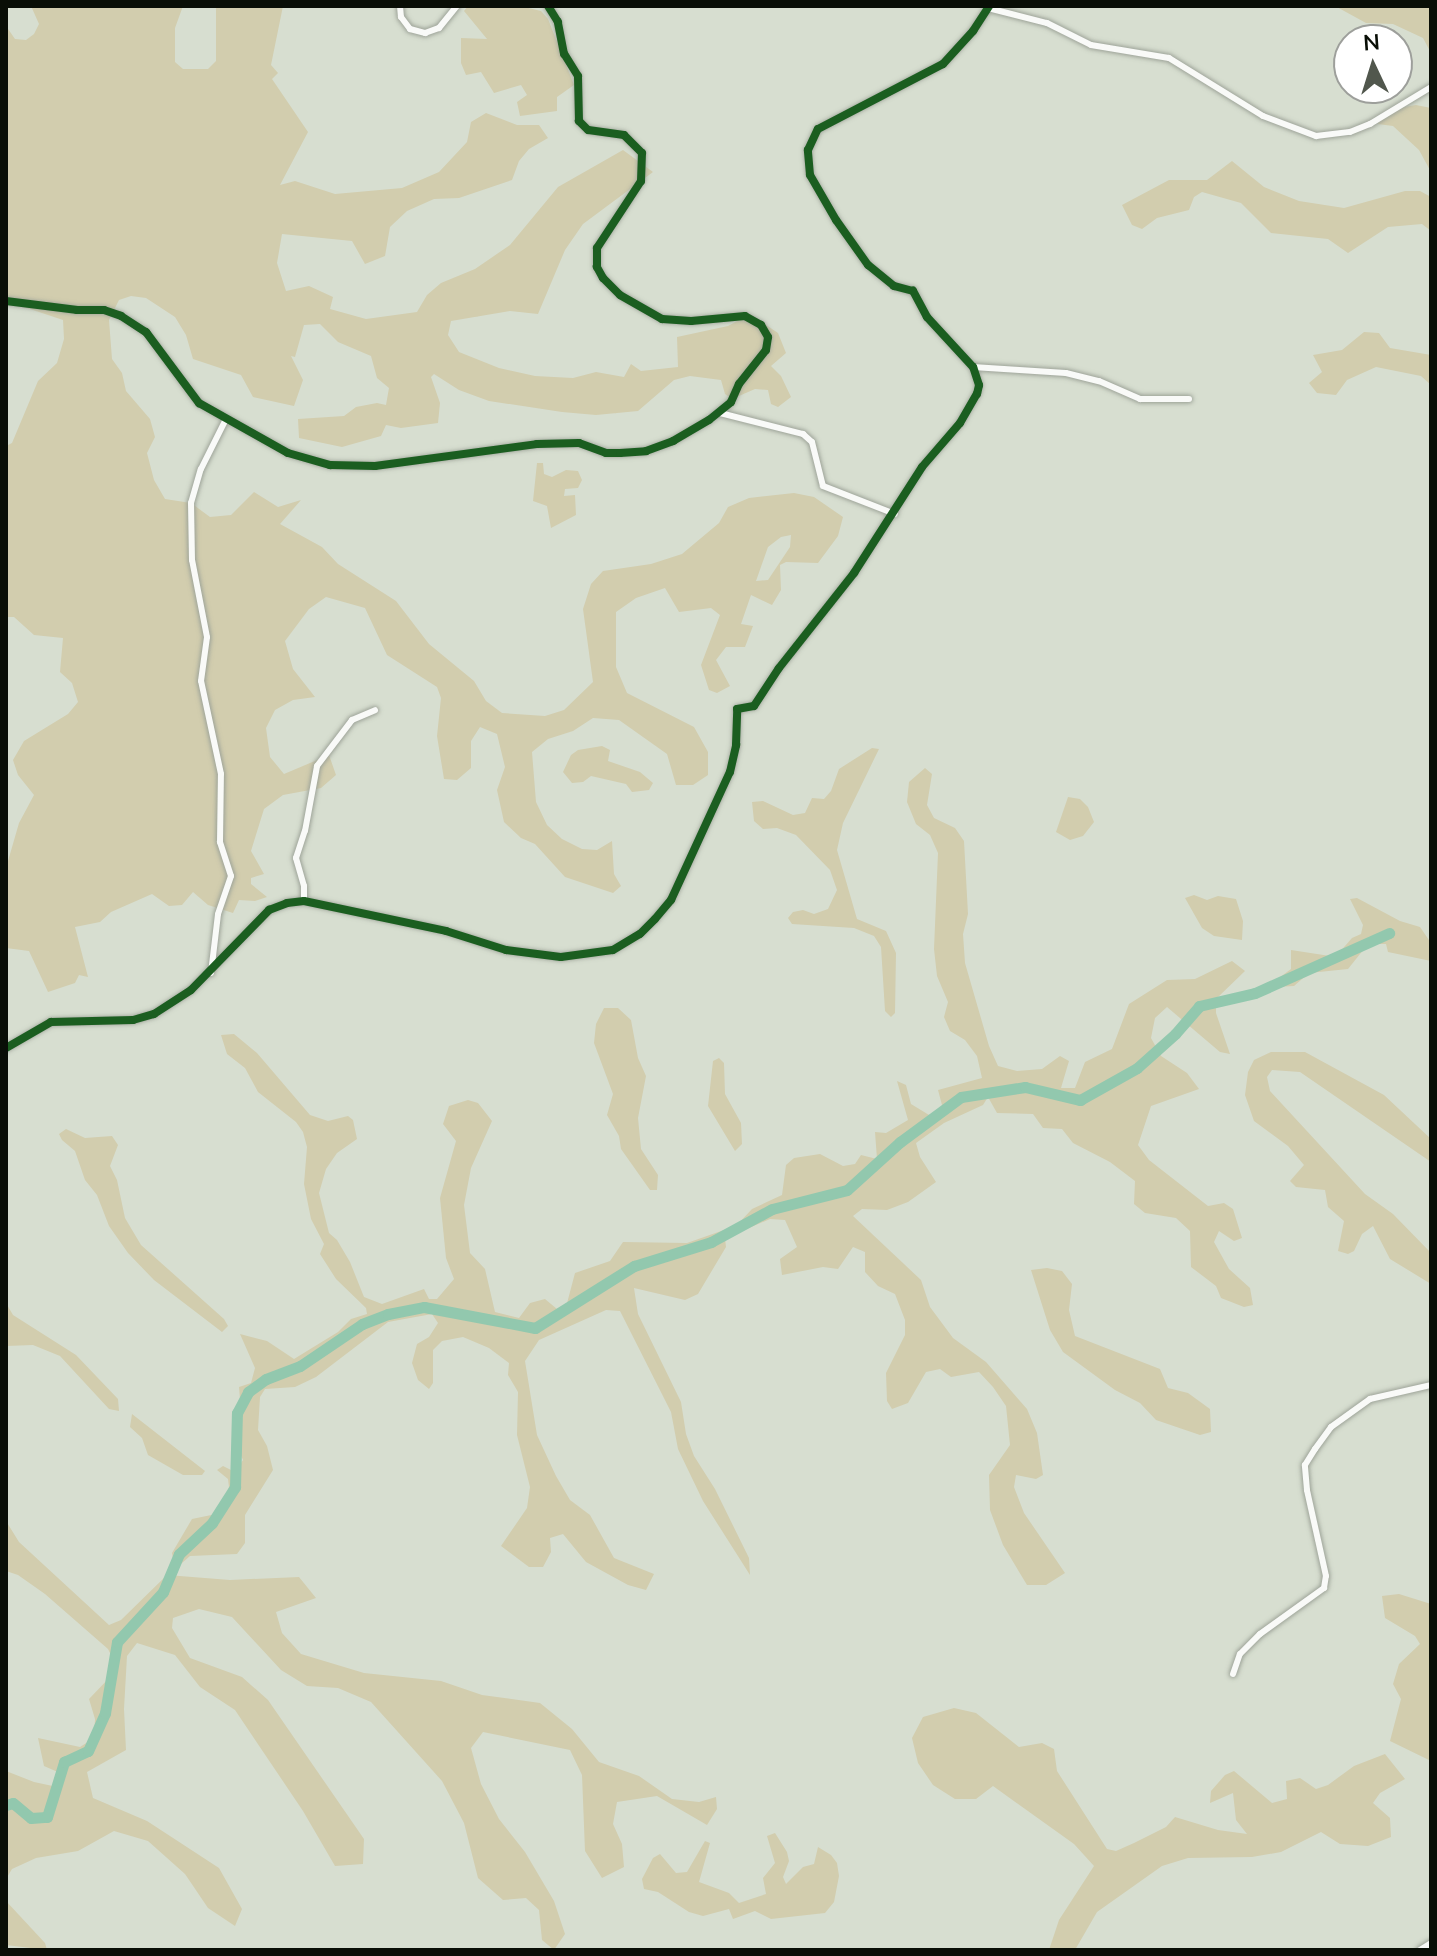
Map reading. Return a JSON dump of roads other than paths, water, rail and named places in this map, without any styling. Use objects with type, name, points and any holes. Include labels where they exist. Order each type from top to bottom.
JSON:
[{"type":"street","points":[[400,6],[401,17],[410,29],[425,33],[439,28],[457,6]]},
{"type":"street","points":[[6,301],[77,310],[104,310],[121,316],[146,332],[194,399],[288,453],[330,465],[354,467],[537,444],[579,443],[606,453],[646,451],[673,441],[720,413],[731,402],[739,384],[766,350],[768,337],[761,325],[737,315],[691,321],[662,319],[620,295],[597,267],[597,248],[602,235],[641,181],[642,153],[624,135],[588,130],[579,121],[578,76],[564,54],[558,22],[548,6]]},
{"type":"street","points":[[6,1048],[51,1022],[133,1020],[154,1014],[211,973],[269,910],[304,901],[446,931],[506,950],[545,956],[595,955],[628,942],[671,900],[702,836],[733,760],[737,709],[754,706],[895,514],[922,467],[972,404],[979,385],[973,367],[927,317],[909,288],[894,286],[868,265],[810,175],[808,150],[818,129],[943,64],[973,31],[988,7],[1047,23],[1091,45],[1169,58],[1263,116],[1316,136],[1350,132],[1370,124],[1431,87]]},
{"type":"street","points":[[973,367],[1066,373],[1091,378],[1140,399],[1189,399]]},
{"type":"street","points":[[731,402],[737,416]]},
{"type":"street","points":[[720,413],[803,434],[812,442],[823,486],[895,514]]},
{"type":"street","points":[[211,973],[218,914],[231,876],[220,842],[221,774],[201,681],[207,637],[192,560],[191,503],[201,469],[226,419]]},
{"type":"street","points":[[304,901],[304,886],[296,858],[305,831],[317,766],[352,720],[375,710]]},
{"type":"street","points":[[1233,1674],[1240,1654],[1260,1634],[1324,1588],[1326,1576],[1307,1490],[1305,1465],[1315,1449],[1331,1427],[1370,1399],[1431,1385]]},
{"type":"street","points":[[1420,1950],[1431,1943]]},
{"type":"waterway","points":[[6,1805],[13,1803],[31,1818],[47,1817],[64,1762],[88,1751],[105,1713],[117,1642],[163,1592],[179,1554],[212,1523],[235,1487],[237,1413],[248,1392],[266,1379],[300,1366],[362,1324],[388,1314],[424,1307],[535,1328],[634,1266],[711,1242],[772,1209],[847,1190],[900,1142],[961,1097],[1025,1087],[1080,1100],[1137,1068],[1175,1034],[1199,1006],[1255,993],[1389,933]]}]
